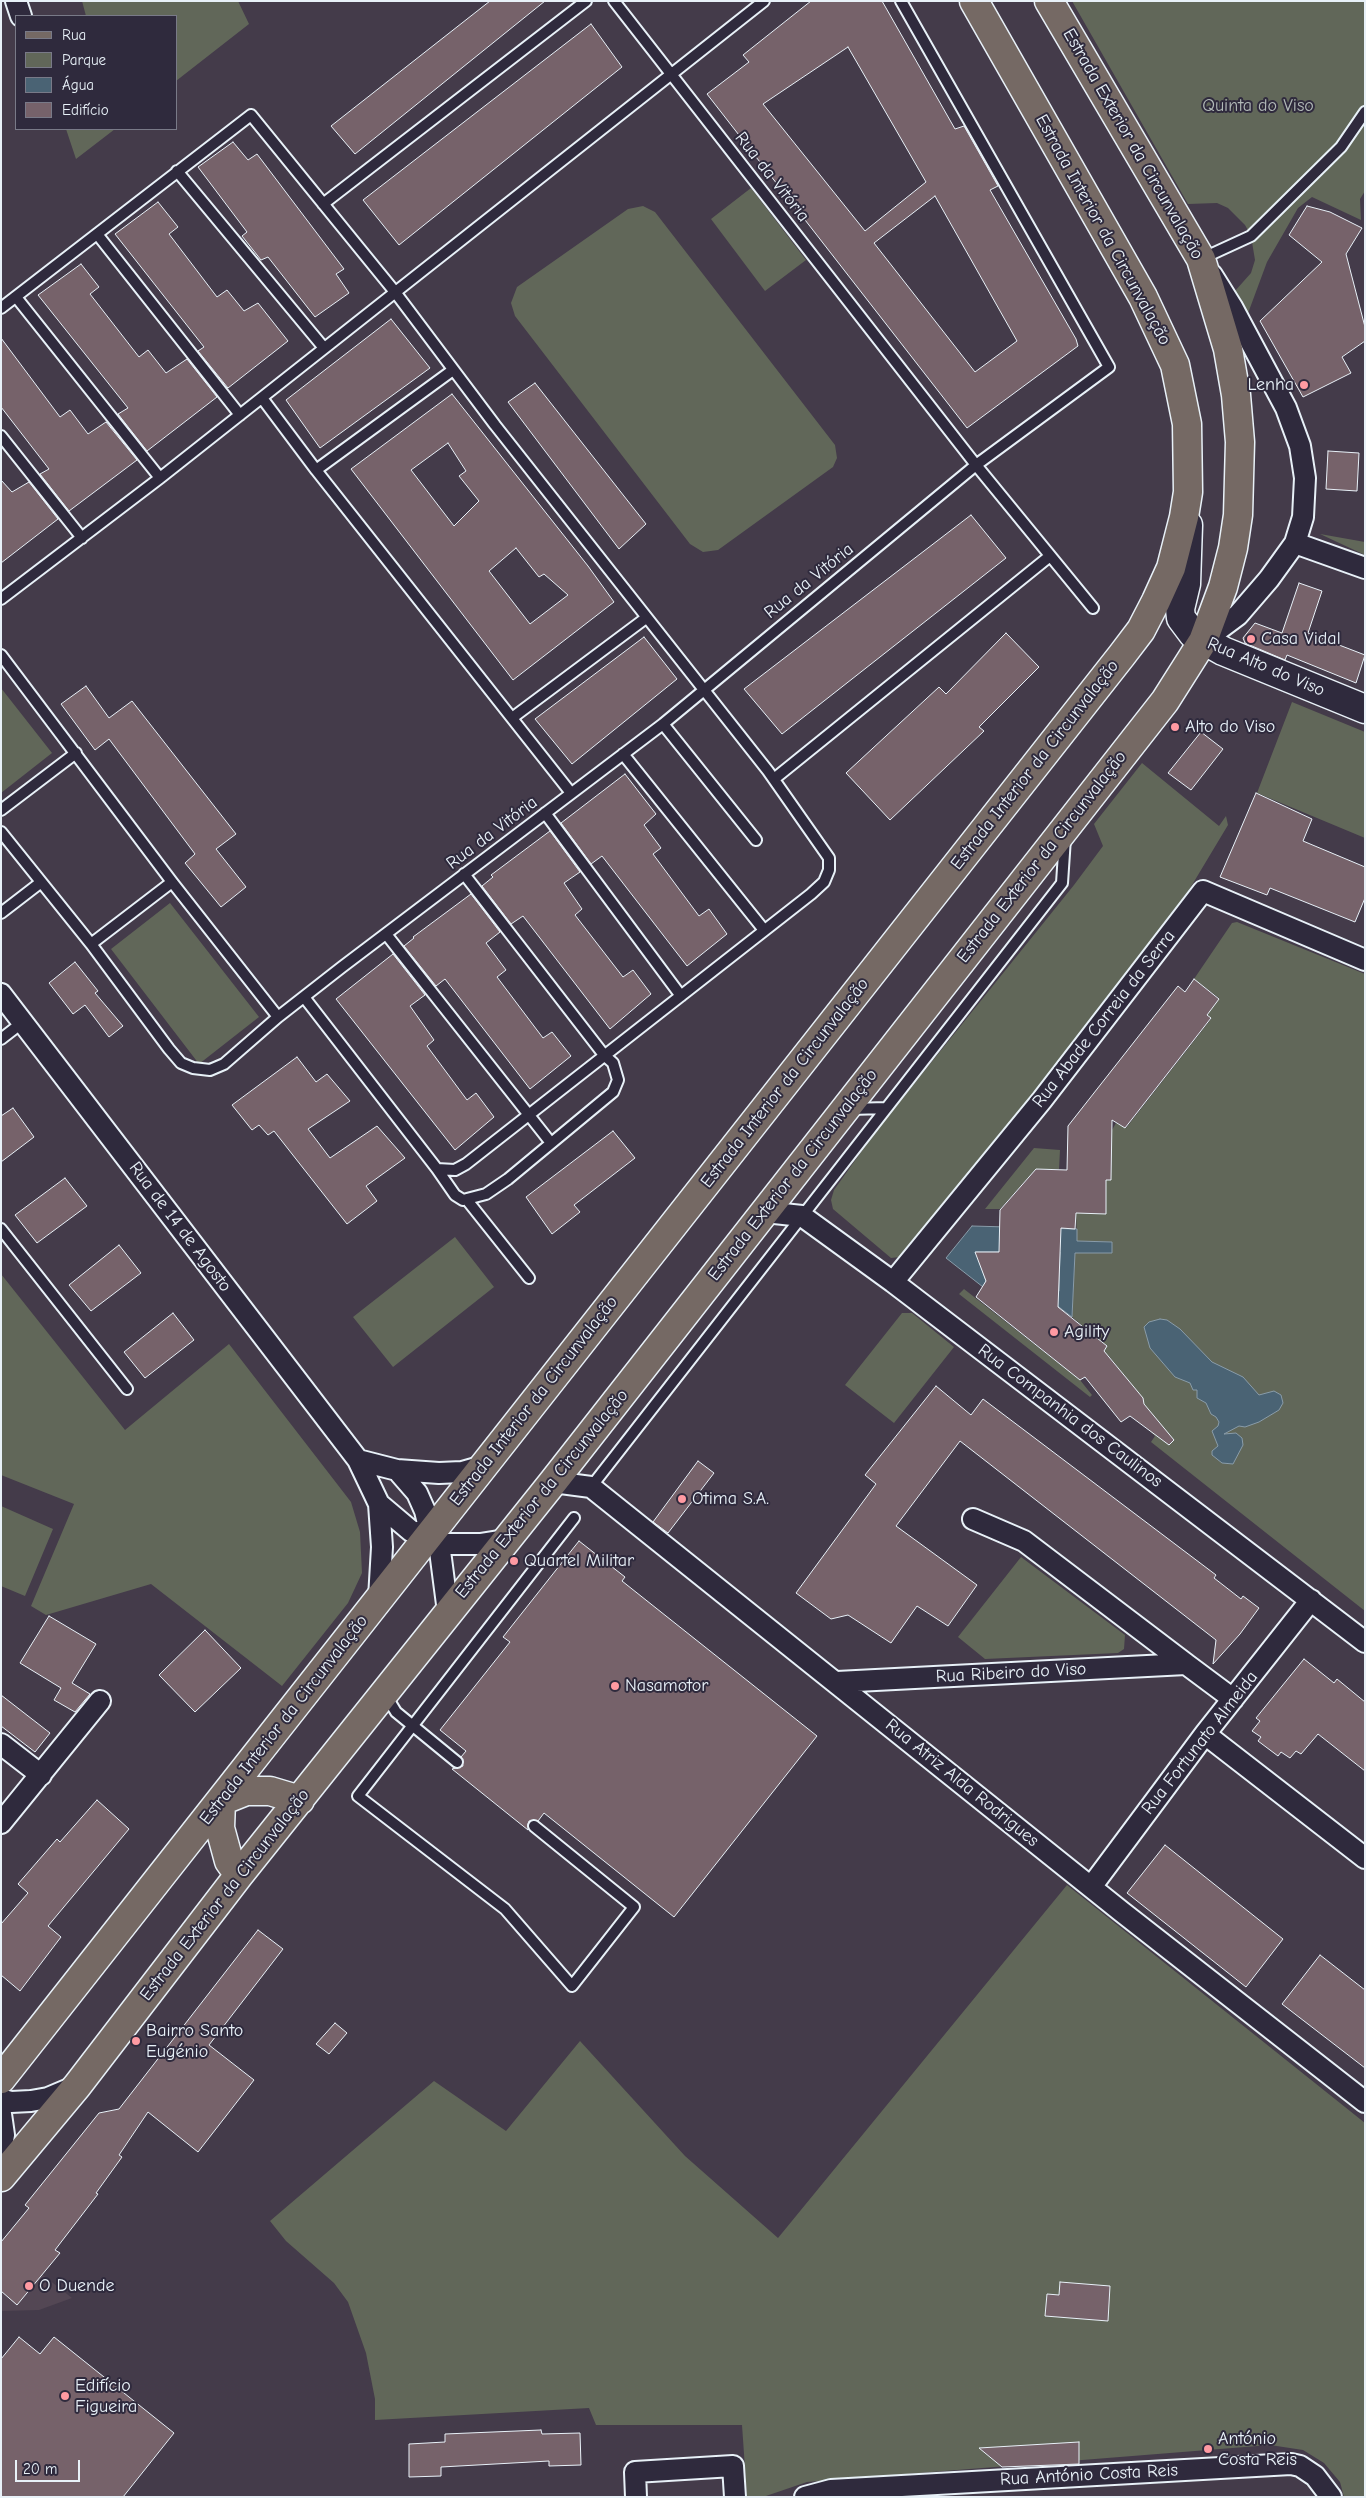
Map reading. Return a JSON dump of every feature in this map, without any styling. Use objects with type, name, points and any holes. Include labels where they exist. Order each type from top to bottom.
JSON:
[{"type":"main road","name":"Estrada Interior da Circunvalação","points":[[1,2080],[379,1598],[431,1536],[483,1466],[1136,636],[1156,601],[1171,568],[1184,517],[1188,492],[1189,448],[1184,402],[1175,365],[1161,331],[974,1]]},
{"type":"main road","name":"Estrada Exterior da Circunvalação","points":[[1,2177],[77,2086],[239,1875],[553,1482],[1165,701],[1203,641],[1213,618],[1233,548],[1238,515],[1240,442],[1236,395],[1228,349],[1201,259],[1049,1]]},
{"type":"main road","name":"Rua Alto do Viso","points":[[1188,492],[1186,584],[1180,609],[1186,626],[1203,641],[1365,709]]},
{"type":"main road","points":[[239,1875],[229,1862],[222,1837],[221,1801],[246,1791],[270,1791],[300,1800]]},
{"type":"street","points":[[16,1],[21,15]]},
{"type":"street","points":[[1201,259],[1232,307],[1286,408],[1300,446],[1305,478],[1303,517],[1294,543],[1269,579],[1238,615],[1203,641]]},
{"type":"street","points":[[1294,543],[1365,568]]},
{"type":"street","name":"Rua Abade Correia da Serra","points":[[893,1282],[1042,1100],[1203,891],[1365,960]]},
{"type":"street","name":"Rua de 14 de Agosto","points":[[1,994],[358,1460],[379,1504],[382,1547],[379,1598]]},
{"type":"street","name":"Rua Companhia dos Caulinos","points":[[765,1212],[802,1216],[893,1282],[1365,1642]]},
{"type":"street","points":[[358,1460],[398,1470],[439,1473],[462,1472],[483,1466]]},
{"type":"street","points":[[398,1470],[426,1511],[431,1536]]},
{"type":"street","points":[[553,1482],[591,1487]]},
{"type":"street","name":"Rua Atriz Alda Rodrigues","points":[[591,1487],[1091,1887],[1365,2102]]},
{"type":"street","name":"Rua de 14 de Agosto","points":[[379,1504],[411,1531],[431,1536],[444,1544],[480,1544],[505,1540]]},
{"type":"street","points":[[973,1519],[1024,1541],[1233,1700]]},
{"type":"street","name":"Estrada Exterior da Circunvalação","points":[[431,1536],[440,1551],[448,1612]]},
{"type":"street","name":"Rua Fortunato Almeida","points":[[1091,1887],[1205,1734],[1312,1600]]},
{"type":"street","name":"Rua Ribeiro do Viso","points":[[837,1682],[1186,1664]]},
{"type":"street","points":[[1,1823],[100,1702]]},
{"type":"street","points":[[1205,1734],[1365,1858]]},
{"type":"street","points":[[1,1744],[41,1775]]},
{"type":"street","points":[[1,2099],[11,2102],[31,2101],[48,2098],[77,2086]]},
{"type":"street","points":[[1,2114],[4,2135],[1,2151]]},
{"type":"street","name":"Rua António Costa Reis","points":[[805,2497],[831,2490],[1291,2464],[1300,2466],[1315,2476],[1331,2497]]},
{"type":"street","points":[[636,2497],[635,2472],[733,2466],[735,2497]]},
{"type":"lane","points":[[324,204],[586,1]]},
{"type":"lane","name":"Rua da Vitória","points":[[91,944],[168,1050],[181,1063],[193,1068],[210,1070],[224,1064],[278,1017],[663,724],[976,465],[614,1]]},
{"type":"lane","points":[[2,596],[160,478],[764,1]]},
{"type":"lane","points":[[901,1],[1109,367],[976,465],[1093,608]]},
{"type":"lane","points":[[1201,259],[1251,236],[1341,147],[1365,112]]},
{"type":"lane","points":[[1,308],[251,116],[396,292],[646,618],[774,779],[824,848],[829,858],[829,870],[824,882],[811,894],[461,1167],[451,1170],[437,1169]]},
{"type":"lane","points":[[177,171],[324,348]]},
{"type":"lane","points":[[97,234],[240,415]]},
{"type":"lane","points":[[16,297],[160,478]]},
{"type":"lane","points":[[316,470],[454,370]]},
{"type":"lane","points":[[262,398],[316,470],[571,793]]},
{"type":"lane","points":[[1,436],[82,538]]},
{"type":"lane","points":[[774,779],[1050,556]]},
{"type":"lane","points":[[512,718],[646,618]]},
{"type":"lane","points":[[1,656],[172,882],[278,1017]]},
{"type":"lane","points":[[663,724],[756,840]]},
{"type":"lane","points":[[1,810],[76,753]]},
{"type":"lane","points":[[622,754],[764,930]]},
{"type":"lane","points":[[545,813],[681,996]]},
{"type":"lane","points":[[591,1487],[1062,883],[1065,827]]},
{"type":"lane","points":[[1,832],[40,883],[91,944],[172,882]]},
{"type":"lane","points":[[464,874],[604,1056],[613,1062],[618,1080],[613,1092],[551,1143],[493,1189],[467,1200]]},
{"type":"lane","points":[[1,913],[40,883]]},
{"type":"lane","points":[[386,934],[551,1143]]},
{"type":"lane","points":[[304,997],[437,1169],[455,1196],[467,1200],[529,1278]]},
{"type":"lane","points":[[1,1039],[23,1022]]},
{"type":"lane","points":[[844,1109],[886,1108]]},
{"type":"lane","points":[[1,1229],[127,1390]]},
{"type":"lane","points":[[534,1826],[634,1907],[572,1986],[505,1909],[358,1796],[574,1518]]},
{"type":"lane","points":[[385,1693],[396,1712],[457,1762]]},
{"type":"shaded area","name":"O Duende","points":[[1,2242],[72,2298],[39,2310],[1,2311]]},
{"type":"green space","points":[[82,1],[238,1],[249,24],[178,79],[178,15],[86,15]]},
{"type":"green space","name":"Quinta do Viso","points":[[1072,1],[1365,1],[1365,191],[1360,199],[1361,220],[1312,197],[1298,208],[1267,262],[1247,316],[1235,291],[1251,273],[1255,260],[1251,236],[1245,225],[1228,208],[1217,203],[1188,204]]},
{"type":"green space","points":[[66,130],[114,130],[76,159]]},
{"type":"green space","points":[[751,188],[806,260],[765,291],[711,219]]},
{"type":"green space","points":[[643,206],[655,212],[835,445],[837,458],[833,467],[718,550],[703,552],[690,544],[515,316],[511,303],[517,287],[628,209]]},
{"type":"green space","points":[[1320,534],[1365,542],[1365,555]]},
{"type":"green space","points":[[1,688],[52,753],[1,793]]},
{"type":"green space","points":[[1292,702],[1365,732],[1365,838],[1257,793]]},
{"type":"green space","points":[[1142,763],[1219,826],[1226,816],[1228,825],[1189,890],[961,1188],[906,1253],[900,1257],[891,1258],[833,1209],[831,1200],[834,1190],[876,1131],[1074,885],[1103,846],[1094,824]]},
{"type":"green space","points":[[170,903],[259,1017],[199,1064],[111,949]]},
{"type":"green space","points":[[1237,922],[1365,974],[1365,1611],[1151,1442],[1155,1436],[1148,1429],[1142,1398],[1108,1355],[1099,1359],[1107,1346],[1072,1317],[1075,1253],[1112,1253],[1112,1242],[1077,1241],[1076,1213],[1106,1180],[1111,1180],[1112,1130],[1116,1123],[1126,1128],[1211,1019],[1207,1015],[1219,998],[1194,979],[1232,923]]},
{"type":"green space","points":[[1034,1148],[1060,1150],[1059,1169],[1036,1169],[1000,1209],[985,1209]]},
{"type":"green space","points":[[455,1237],[494,1287],[393,1367],[353,1317]]},
{"type":"green space","points":[[1,1274],[125,1430],[229,1344],[351,1502],[360,1532],[362,1573],[348,1603],[282,1686],[151,1584],[46,1615],[31,1606],[74,1504],[1,1475]]},
{"type":"green space","points":[[964,1289],[1080,1380],[1092,1395],[1090,1397],[959,1294]]},
{"type":"green space","points":[[902,1313],[912,1313],[954,1347],[894,1423],[845,1385]]},
{"type":"green space","points":[[1,1506],[53,1529],[25,1596],[1,1586]]},
{"type":"green space","points":[[1021,1557],[1125,1635],[1124,1649],[1118,1653],[985,1659],[958,1637]]},
{"type":"green space","points":[[1067,1885],[1365,2123],[1365,2497],[1344,2497],[1340,2482],[1324,2463],[1303,2450],[1270,2445],[807,2482],[763,2497],[747,2497],[742,2425],[596,2425],[589,2408],[375,2420],[375,2399],[366,2353],[348,2302],[334,2283],[286,2241],[270,2221],[434,2081],[506,2131],[580,2041],[685,2156],[778,2238]]},
{"type":"water","points":[[972,1226],[1077,1229],[1077,1241],[1112,1242],[1112,1253],[1075,1253],[1072,1317],[1051,1301],[1059,1291],[1060,1252],[976,1252],[986,1281],[983,1287],[946,1258]]},
{"type":"water","points":[[1160,1319],[1167,1320],[1180,1329],[1212,1362],[1243,1377],[1259,1395],[1274,1391],[1281,1395],[1283,1403],[1279,1410],[1259,1422],[1245,1427],[1239,1426],[1224,1434],[1236,1433],[1242,1438],[1243,1445],[1233,1464],[1222,1463],[1212,1455],[1212,1451],[1218,1446],[1212,1431],[1218,1426],[1219,1422],[1211,1414],[1206,1403],[1197,1398],[1197,1390],[1193,1390],[1190,1383],[1175,1377],[1150,1348],[1144,1327],[1149,1322]]},
{"type":"building","points":[[490,1],[545,1],[355,154],[331,126]]},
{"type":"building","points":[[811,1],[882,1],[955,129],[964,126],[998,186],[990,190],[1076,339],[1078,346],[967,428],[707,94],[749,62],[743,55]],"holes":[[[848,47],[926,182],[865,231],[763,104]],[[935,196],[1017,341],[975,372],[874,243]]]},
{"type":"building","points":[[591,24],[622,67],[399,245],[363,200]]},
{"type":"building","points":[[233,142],[248,160],[257,154],[344,269],[336,274],[349,293],[315,317],[268,257],[261,260],[242,236],[247,232],[198,167]]},
{"type":"building","points":[[158,202],[178,227],[169,234],[217,297],[227,290],[244,311],[258,303],[288,341],[228,388],[198,351],[204,347],[115,234]]},
{"type":"building","points":[[1307,206],[1330,212],[1362,228],[1346,254],[1365,327],[1365,341],[1342,357],[1351,373],[1303,397],[1260,321],[1322,262],[1289,235]]},
{"type":"building","points":[[81,264],[99,287],[90,294],[139,357],[148,350],[166,373],[187,359],[217,397],[147,451],[118,414],[128,408],[38,295]]},
{"type":"building","points":[[391,319],[430,368],[320,448],[286,400]]},
{"type":"building","points":[[1,338],[60,417],[70,410],[88,434],[106,422],[137,460],[69,511],[40,474],[49,469],[1,407]]},
{"type":"building","points":[[535,383],[646,524],[619,549],[508,402]]},
{"type":"building","points":[[452,394],[588,566],[614,602],[513,680],[351,469]],"holes":[[[448,443],[466,471],[459,476],[479,501],[454,526],[411,470]],[[516,548],[539,577],[544,574],[568,595],[530,624],[489,571]]]},
{"type":"building","points":[[1328,451],[1359,453],[1357,491],[1326,489]]},
{"type":"building","points":[[1,480],[12,492],[29,482],[58,519],[1,563]]},
{"type":"building","points":[[971,515],[1006,558],[782,734],[744,689]]},
{"type":"building","points":[[1299,583],[1322,591],[1308,633],[1365,655],[1356,683],[1287,655],[1285,660],[1245,643],[1243,638],[1255,623],[1282,633]]},
{"type":"building","points":[[1006,633],[1039,667],[979,727],[984,731],[890,820],[846,773],[939,687],[946,694]]},
{"type":"building","points":[[644,637],[677,679],[572,764],[535,719]]},
{"type":"building","points":[[86,686],[109,718],[132,701],[236,834],[216,849],[246,887],[221,907],[185,863],[195,854],[109,739],[95,750],[61,704]]},
{"type":"building","points":[[1201,732],[1223,749],[1191,790],[1168,773]]},
{"type":"building","points":[[625,774],[656,814],[644,825],[661,848],[653,854],[699,916],[709,909],[727,934],[687,966],[602,856],[591,864],[561,823]]},
{"type":"building","points":[[1256,793],[1312,819],[1303,841],[1365,867],[1365,898],[1355,922],[1270,888],[1267,895],[1220,877]]},
{"type":"building","points":[[550,831],[580,872],[564,883],[582,909],[575,915],[623,977],[633,970],[651,994],[610,1029],[523,916],[511,924],[482,886],[493,877],[491,875]]},
{"type":"building","points":[[471,894],[500,932],[486,943],[506,970],[497,977],[543,1038],[552,1032],[571,1056],[530,1089],[445,979],[436,986],[404,946],[413,937]]},
{"type":"building","points":[[393,954],[425,995],[410,1006],[434,1040],[427,1046],[467,1100],[476,1093],[494,1117],[455,1150],[336,999]]},
{"type":"building","points":[[75,962],[98,991],[95,993],[123,1026],[109,1037],[85,1005],[73,1014],[49,983]]},
{"type":"building","points":[[1194,979],[1219,999],[1207,1015],[1211,1018],[1125,1128],[1112,1120],[1111,1180],[1106,1180],[1106,1214],[1076,1213],[1075,1229],[1061,1228],[1058,1307],[1107,1346],[1104,1351],[1143,1398],[1144,1404],[1174,1440],[1169,1445],[1130,1416],[1121,1422],[1085,1377],[1080,1380],[976,1297],[986,1281],[975,1252],[999,1252],[1000,1210],[1036,1169],[1067,1170],[1068,1126],[1178,986],[1185,992]]},
{"type":"building","points":[[297,1057],[316,1082],[327,1074],[350,1101],[308,1129],[330,1158],[377,1126],[405,1158],[366,1186],[377,1201],[347,1224],[274,1131],[268,1135],[259,1125],[252,1130],[232,1105]]},
{"type":"building","points":[[13,1108],[34,1137],[1,1162],[1,1116]]},
{"type":"building","points":[[613,1131],[635,1158],[574,1205],[580,1212],[552,1234],[526,1197]]},
{"type":"building","points":[[65,1178],[87,1206],[37,1243],[15,1215]]},
{"type":"building","points":[[119,1245],[141,1273],[91,1311],[69,1285]]},
{"type":"building","points":[[173,1313],[194,1340],[145,1378],[124,1352]]},
{"type":"building","points":[[936,1386],[971,1415],[983,1399],[1216,1575],[1214,1578],[1241,1599],[1243,1596],[1259,1608],[1240,1634],[1213,1664],[1216,1640],[960,1441],[896,1526],[977,1585],[948,1626],[917,1606],[891,1643],[848,1615],[831,1619],[796,1593],[876,1484],[865,1475]]},
{"type":"building","name":"Otima S.A.","points":[[698,1461],[714,1473],[668,1533],[653,1522]]},
{"type":"building","name":"Nasamotor","points":[[579,1541],[625,1577],[622,1581],[817,1736],[674,1917],[544,1813],[538,1821],[529,1821],[528,1830],[452,1769],[463,1766],[461,1757],[466,1751],[440,1730],[510,1642],[503,1637]]},
{"type":"building","points":[[49,1616],[96,1644],[72,1683],[90,1694],[75,1712],[54,1700],[61,1688],[20,1663]]},
{"type":"building","points":[[205,1630],[241,1668],[195,1712],[159,1675]]},
{"type":"building","points":[[1304,1659],[1334,1683],[1337,1679],[1365,1702],[1365,1771],[1318,1734],[1301,1754],[1296,1751],[1290,1758],[1281,1752],[1278,1756],[1258,1741],[1261,1737],[1252,1731],[1260,1721],[1256,1718]]},
{"type":"building","points":[[1,1695],[50,1733],[35,1752],[1,1726]]},
{"type":"building","points":[[97,1800],[129,1829],[48,1926],[61,1937],[20,1991],[1,1975],[1,1924],[28,1893],[18,1884],[57,1839],[60,1842]]},
{"type":"building","points":[[1165,1845],[1283,1939],[1246,1987],[1127,1893]]},
{"type":"building","points":[[258,1930],[283,1949],[209,2045],[254,2080],[198,2152],[148,2112],[119,2155],[122,2157],[96,2193],[98,2194],[55,2250],[60,2253],[17,2305],[1,2291],[1,2242],[29,2208],[25,2205],[99,2113],[119,2109]]},
{"type":"building","points":[[1320,1955],[1365,1990],[1365,2068],[1282,2004]]},
{"type":"building","points":[[335,2023],[347,2033],[329,2054],[316,2044]]},
{"type":"building","points":[[1060,2282],[1110,2286],[1108,2321],[1045,2316],[1047,2294],[1059,2295]]},
{"type":"building","name":"Edifício Figueira","points":[[19,2337],[40,2354],[54,2337],[174,2433],[123,2497],[1,2497],[1,2359]]},
{"type":"building","points":[[541,2430],[542,2434],[580,2433],[581,2465],[549,2466],[549,2461],[441,2467],[441,2476],[409,2477],[409,2444],[445,2442],[445,2434]]},
{"type":"building","points":[[1079,2442],[1079,2464],[1002,2467],[979,2448]]},
{"type":"place","name":"Lenha","points":[[1304,385]]},
{"type":"place","name":"Casa Vidal","points":[[1251,639]]},
{"type":"place","name":"Alto do Viso","points":[[1175,727]]},
{"type":"place","name":"Agility","points":[[1054,1332]]},
{"type":"place","name":"Otima S.A.","points":[[682,1499]]},
{"type":"place","name":"Quartel Militar","points":[[514,1561]]},
{"type":"place","name":"Nasamotor","points":[[615,1686]]},
{"type":"place","name":"Bairro Santo Eugénio","points":[[136,2041]]},
{"type":"place","name":"O Duende","points":[[29,2286]]},
{"type":"place","name":"Edifício Figueira","points":[[65,2396]]},
{"type":"place","name":"António Costa Reis","points":[[1208,2449]]}]
